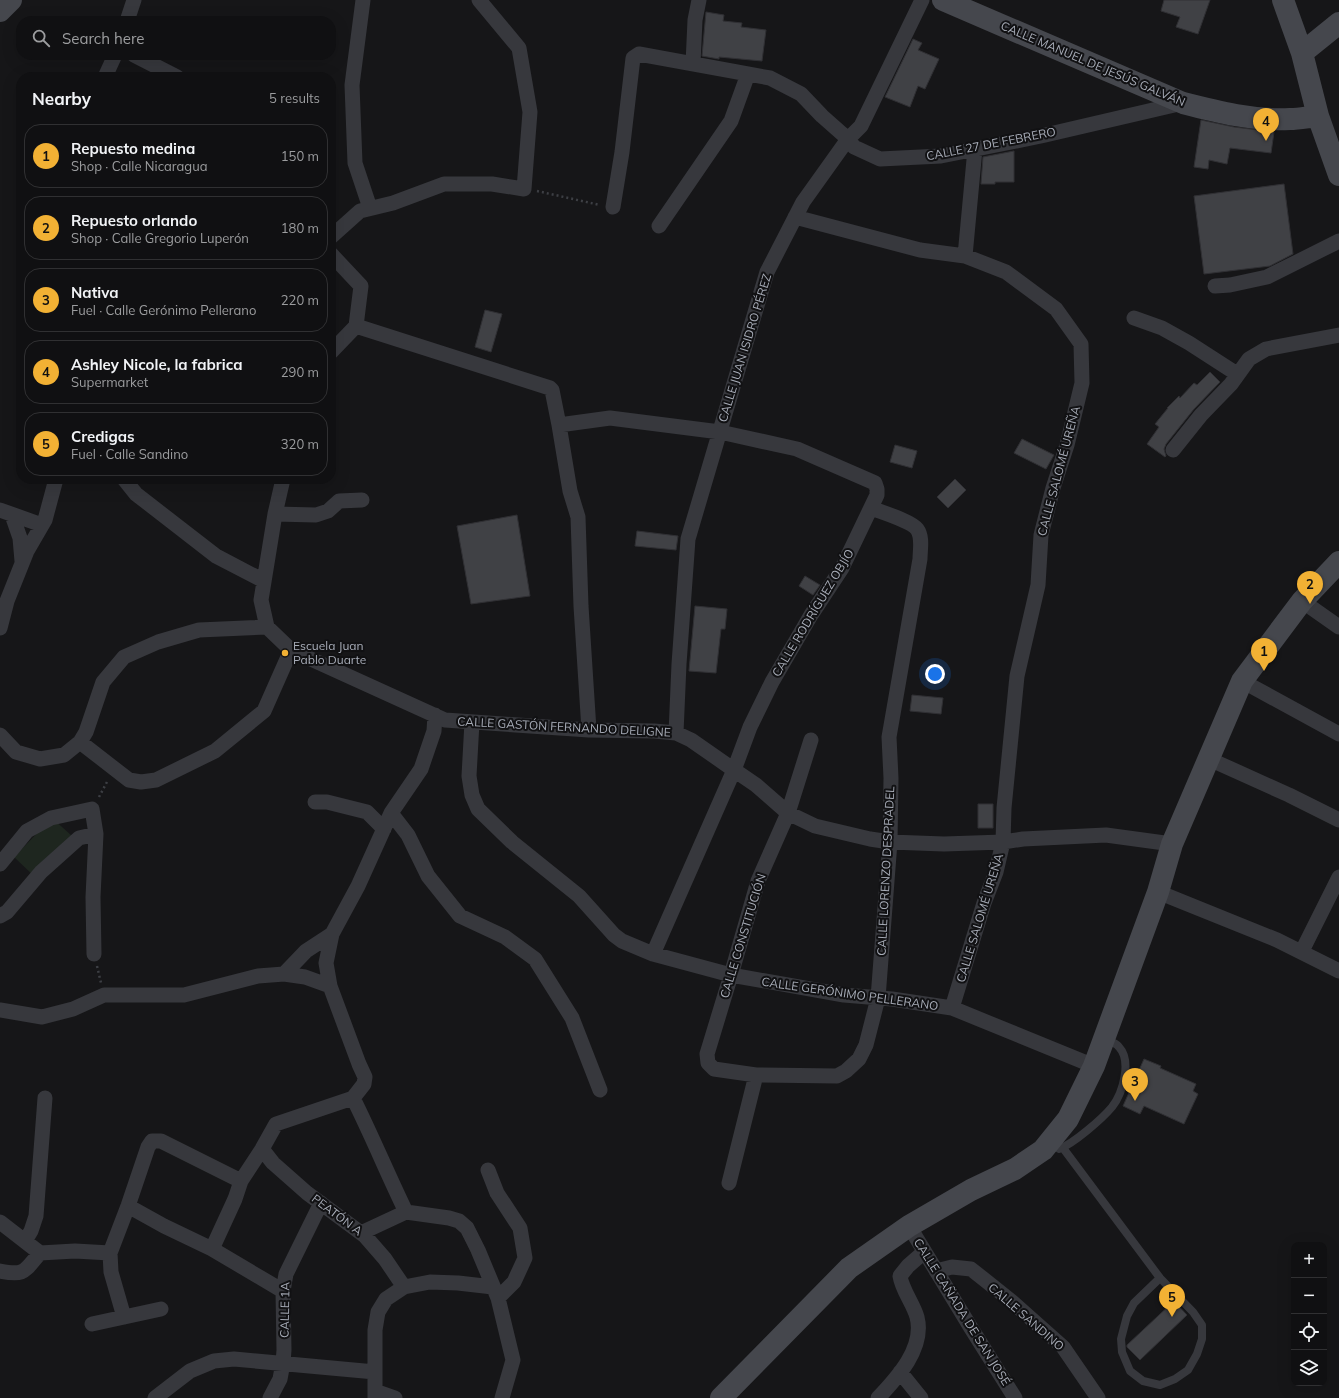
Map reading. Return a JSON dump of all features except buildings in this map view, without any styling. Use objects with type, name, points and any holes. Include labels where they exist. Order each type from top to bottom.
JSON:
[{"type":"main road","points":[[0,10],[11,0]]},
{"type":"main road","name":"CALLE MANUEL DE JESÚS GALVÁN","points":[[943,0],[1183,103],[1218,112],[1258,118],[1291,120],[1318,116]]},
{"type":"main road","points":[[1283,0],[1302,53],[1318,116],[1339,175]]},
{"type":"main road","points":[[1302,53],[1339,23]]},
{"type":"main road","points":[[721,1398],[849,1268],[908,1226],[971,1190],[1053,1149],[1094,1066],[1158,892],[1172,844],[1242,681],[1302,601],[1339,562]]},
{"type":"street","points":[[129,16],[134,0]]},
{"type":"street","points":[[363,0],[352,85],[355,163],[370,208]]},
{"type":"street","points":[[336,232],[360,210],[393,203],[444,184],[492,184],[524,189],[530,112],[519,48],[479,0]]},
{"type":"street","points":[[692,64],[695,20],[699,0]]},
{"type":"street","name":"CALLE JUAN ISIDRO PÉREZ","points":[[676,733],[679,664],[688,539],[767,272],[803,202],[848,139],[860,126],[922,0]]},
{"type":"street","name":"CALLE 27 DE FEBRERO","points":[[613,207],[622,152],[633,58],[639,54],[770,78],[801,94],[822,116],[848,139],[854,148],[880,159],[941,156],[1041,136],[1183,103]]},
{"type":"street","points":[[107,72],[113,60]]},
{"type":"street","points":[[113,72],[114,60]]},
{"type":"street","points":[[144,60],[167,72]]},
{"type":"street","points":[[659,226],[731,121],[748,74]]},
{"type":"street","points":[[965,256],[975,149]]},
{"type":"street","name":"CALLE SALOMÉ UREÑA","points":[[795,217],[920,250],[965,256],[1006,272],[1056,308],[1081,344],[1082,383],[1067,444],[1053,488],[1041,535],[1038,585],[1017,676],[1004,808],[1003,842],[996,872],[984,903],[952,1008]]},
{"type":"street","points":[[1215,286],[1230,285],[1267,277],[1339,241]]},
{"type":"street","points":[[336,259],[361,286],[351,331],[336,347]]},
{"type":"street","points":[[1134,318],[1162,328],[1189,343],[1237,374]]},
{"type":"street","points":[[336,332],[351,331],[550,388],[554,393],[570,491],[578,517],[581,606],[589,730]]},
{"type":"street","points":[[1173,450],[1201,415],[1231,384],[1249,359],[1266,349],[1339,335]]},
{"type":"street","name":"CALLE RODRÍGUEZ OBJÍO","points":[[559,425],[610,418],[720,432],[797,449],[875,483],[877,489],[871,508],[842,568],[810,615],[772,682],[750,726],[734,770],[653,954]]},
{"type":"street","points":[[0,628],[7,601],[27,551],[45,520],[55,484]]},
{"type":"street","points":[[128,484],[136,494],[216,556],[264,581]]},
{"type":"street","points":[[0,735],[16,752],[40,759],[64,755],[80,742],[86,732],[103,682],[124,657],[158,642],[199,630],[267,627],[261,600],[275,514],[282,484]]},
{"type":"street","points":[[275,514],[316,515],[328,511],[339,501],[362,500]]},
{"type":"street","name":"CALLE LORENZO DESPRADEL","points":[[756,1075],[837,1076],[846,1071],[859,1059],[866,1045],[878,998],[890,842],[891,778],[888,737],[919,567],[921,541],[917,529],[908,523],[871,508]]},
{"type":"street","points":[[6,513],[42,525]]},
{"type":"street","points":[[6,513],[20,538],[22,564]]},
{"type":"street","points":[[1302,601],[1339,627]]},
{"type":"street","name":"CALLE GASTÓN FERNANDO DELIGNE","points":[[267,627],[291,650],[445,720],[589,730],[654,731],[676,733],[691,740],[756,785],[788,813],[815,826],[870,839],[890,842],[944,844],[1003,842],[1023,839],[1106,835],[1172,844]]},
{"type":"street","points":[[80,742],[129,780],[141,782],[156,780],[215,751],[264,711],[291,650]]},
{"type":"street","points":[[1242,681],[1339,734]]},
{"type":"street","points":[[212,1249],[235,1199],[241,1181],[276,1124],[353,1098],[364,1084],[365,1077],[330,986],[326,963],[332,934],[358,886],[391,813],[421,769],[434,731],[435,715]]},
{"type":"street","name":"CALLE GERÓNIMO PELLERANO","points":[[472,722],[469,776],[472,794],[478,809],[512,842],[579,896],[622,942],[653,954],[731,975],[844,995],[952,1008],[1094,1066]]},
{"type":"street","name":"CALLE CONSTITUCIÓN","points":[[756,1075],[714,1069],[708,1063],[707,1054],[758,881],[788,813],[811,740]]},
{"type":"street","points":[[1209,759],[1339,820]]},
{"type":"street","points":[[315,802],[327,802],[367,812],[384,829]]},
{"type":"street","points":[[0,864],[27,831],[51,818],[92,809],[96,834],[92,897],[94,954]]},
{"type":"street","points":[[391,813],[408,835],[428,876],[460,916],[505,937],[536,959],[572,1018],[600,1090]]},
{"type":"street","points":[[0,916],[7,912],[41,872],[79,838],[96,834]]},
{"type":"street","points":[[1302,951],[1339,877]]},
{"type":"street","points":[[1158,892],[1277,940],[1302,951],[1339,971]]},
{"type":"street","points":[[284,974],[306,951],[332,934]]},
{"type":"street","points":[[0,1010],[42,1017],[73,1009],[104,995],[184,995],[258,976],[284,974],[305,977],[330,986]]},
{"type":"street","points":[[729,1183],[756,1075]]},
{"type":"street","points":[[25,1241],[31,1231],[36,1216],[45,1098]]},
{"type":"street","points":[[353,1098],[371,1133],[389,1178],[406,1212]]},
{"type":"street","points":[[124,1317],[111,1272],[110,1253],[128,1206],[148,1146],[152,1141],[161,1141],[241,1181]]},
{"type":"street","name":"PEATÓN A","points":[[262,1149],[273,1164],[365,1236],[385,1259],[404,1287]]},
{"type":"street","points":[[395,1398],[375,1394],[375,1330],[378,1312],[386,1299],[404,1287],[430,1282],[458,1283],[496,1293],[514,1282],[525,1258],[520,1228],[497,1193],[488,1170]]},
{"type":"street","name":"CALLE 1A","points":[[270,1398],[280,1379],[283,1363],[283,1291],[286,1274],[321,1203]]},
{"type":"street","points":[[128,1206],[164,1226],[212,1249],[283,1291]]},
{"type":"street","points":[[361,1233],[406,1212],[449,1218],[459,1221],[467,1228],[496,1293],[512,1360],[502,1398]]},
{"type":"street","points":[[0,1222],[40,1253],[75,1251],[110,1253]]},
{"type":"street","name":"CALLE CAÑADA DE SAN JOSÉ","points":[[908,1226],[1015,1398]]},
{"type":"street","points":[[878,1398],[894,1381],[914,1349],[918,1331],[917,1317],[900,1276],[908,1266],[924,1252]]},
{"type":"street","points":[[0,1271],[14,1274],[20,1273],[25,1270],[40,1253]]},
{"type":"street","name":"CALLE SANDINO","points":[[936,1271],[952,1267],[971,1269],[1010,1300],[1063,1347],[1098,1398]]},
{"type":"street","points":[[92,1324],[161,1309]]},
{"type":"street","points":[[155,1398],[190,1371],[214,1361],[234,1359],[375,1372]]},
{"type":"street","points":[[900,1372],[921,1398]]},
{"type":"lane","points":[[1104,1038],[1118,1046],[1125,1057],[1126,1074],[1120,1091],[1112,1106],[1083,1135],[1053,1149],[1160,1278],[1193,1312],[1202,1326],[1202,1339],[1197,1354],[1188,1370],[1175,1379],[1160,1385],[1142,1381],[1130,1371],[1122,1352],[1121,1339],[1127,1316],[1134,1303],[1160,1278]]},
{"type":"path","points":[[524,189],[613,207]]},
{"type":"path","points":[[92,809],[115,770]]},
{"type":"path","points":[[94,954],[104,995]]},
{"type":"shaded area","points":[[52,818],[72,836],[34,876],[14,857]]},
{"type":"place","name":"Ashley Nicole, la fabrica","points":[[1266,141]]},
{"type":"place","name":"Repuesto orlando","points":[[1310,604]]},
{"type":"place","name":"Escuela Juan Pablo Duarte","points":[[285,653]]},
{"type":"place","name":"Repuesto medina","points":[[1264,671]]},
{"type":"place","name":"Nativa","points":[[1135,1101]]},
{"type":"place","name":"Credigas","points":[[1172,1317]]}]
